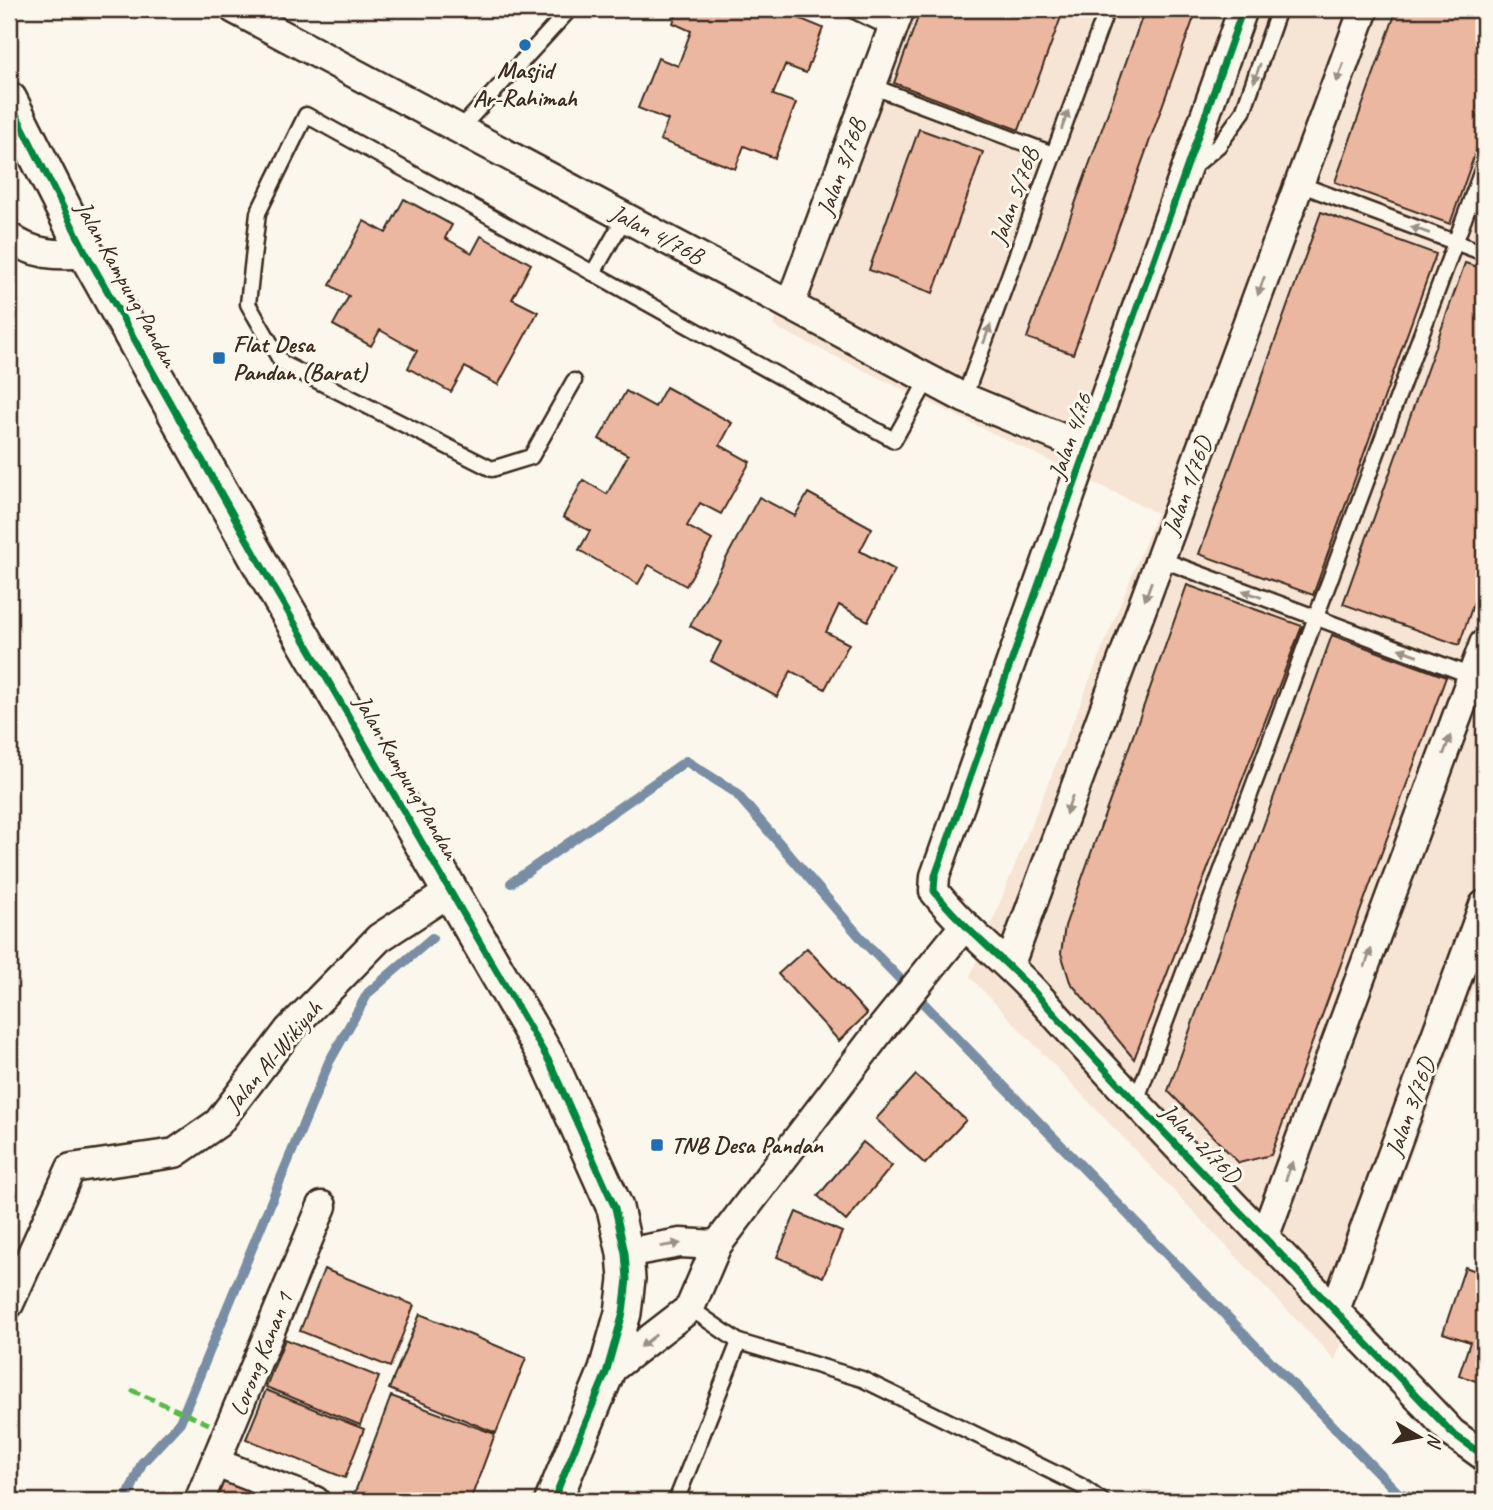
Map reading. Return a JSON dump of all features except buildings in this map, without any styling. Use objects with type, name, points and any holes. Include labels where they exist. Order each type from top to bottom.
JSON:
[{"type":"street","name":"Jalan 4/76B","points":[[234,9],[964,398],[1086,448]]},
{"type":"street","name":"Jalan 4/76","points":[[935,876],[1243,9]]},
{"type":"street","name":"Jalan 1/76D","points":[[1010,964],[1364,9]]},
{"type":"street","name":"Jalan 3/76B","points":[[790,305],[896,19]]},
{"type":"street","name":"Jalan Kampung Pandan","points":[[9,100],[86,253],[273,586],[550,1063],[615,1208],[625,1253],[627,1279],[623,1313],[606,1373],[554,1501]]},
{"type":"street","points":[[9,237],[20,246],[57,256],[86,253]]},
{"type":"street","points":[[1265,1236],[1484,644]]},
{"type":"street","name":"Jalan 2/76D","points":[[935,876],[934,891],[965,925],[1010,964],[1135,1104],[1452,1433],[1484,1456]]},
{"type":"street","name":"Jalan Al-Wikiyah","points":[[9,1304],[71,1168],[175,1153],[218,1123],[289,1030],[379,939],[451,891]]},
{"type":"street","name":"Jalan 3/76D","points":[[1335,1310],[1484,905]]},
{"type":"street","points":[[606,1373],[690,1308],[717,1245],[881,1029],[965,925]]},
{"type":"street","name":"Lorong Kanan 1","points":[[200,1501],[322,1206]]},
{"type":"street","points":[[625,1253],[680,1243],[717,1245]]},
{"type":"street","points":[[216,1462],[315,1501]]},
{"type":"lane","points":[[460,129],[570,9]]},
{"type":"lane","name":"Jalan 3/76B","points":[[850,9],[896,19]]},
{"type":"lane","name":"Jalan 5/76B","points":[[964,398],[1107,9]]},
{"type":"lane","points":[[1183,175],[1219,145],[1243,112],[1279,9]]},
{"type":"lane","points":[[872,86],[1053,154]]},
{"type":"lane","points":[[574,381],[531,457],[492,469],[282,363],[248,304],[258,213],[306,115],[894,440],[928,379]]},
{"type":"lane","points":[[1135,1104],[1484,165]]},
{"type":"lane","points":[[1299,184],[1484,253]]},
{"type":"lane","points":[[593,273],[625,217]]},
{"type":"lane","points":[[1160,559],[1472,676]]},
{"type":"lane","points":[[690,1308],[739,1342],[862,1379],[1081,1486],[1102,1501]]},
{"type":"lane","points":[[677,1501],[739,1342]]},
{"type":"shaded area","points":[[885,9],[1484,9],[1484,959],[1335,1360],[970,977],[1157,513],[773,326]]},
{"type":"waterway","points":[[511,883],[686,761],[735,792],[867,945],[1398,1493],[1431,1501]]},
{"type":"waterway","points":[[126,1501],[142,1463],[180,1422],[329,1062],[368,993],[432,938]]},
{"type":"marked path","points":[[131,1390],[209,1424]]},
{"type":"cycle path","points":[[1243,9],[935,876],[934,891],[958,919],[1026,983],[1192,1162],[1452,1433],[1484,1456]]},
{"type":"cycle path","points":[[9,100],[86,253],[273,586],[550,1063],[615,1208],[625,1253],[627,1279],[623,1313],[606,1373],[553,1501]]},
{"type":"place","name":"Masjid Ar-Rahimah","points":[[525,45]]},
{"type":"place","name":"Flat Desa Pandan (Barat)","points":[[219,358]]},
{"type":"place","name":"TNB Desa Pandan","points":[[657,1145]]}]
